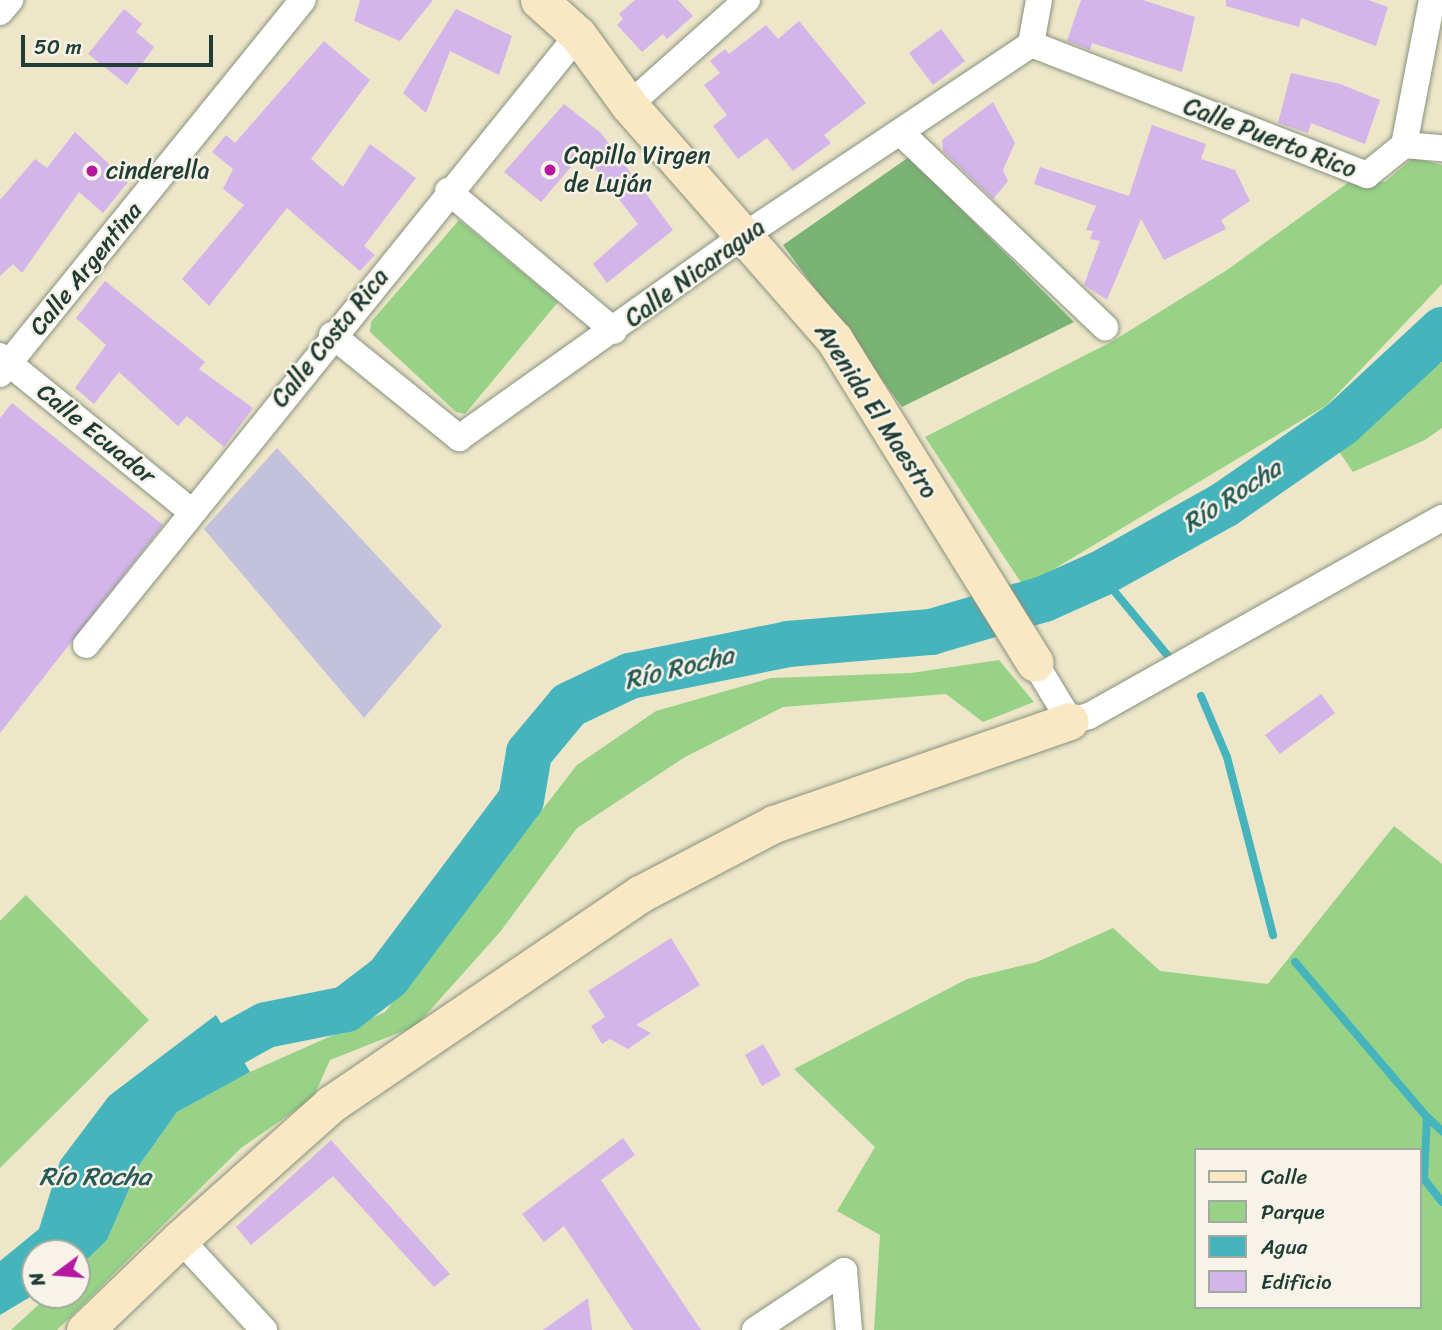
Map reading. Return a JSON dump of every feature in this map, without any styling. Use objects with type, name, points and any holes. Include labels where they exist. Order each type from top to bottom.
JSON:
[{"type":"street","points":[[0,12],[10,0]]},
{"type":"street","name":"Calle Argentina","points":[[3,365],[303,0]]},
{"type":"street","name":"Avenida El Maestro","points":[[538,0],[578,35],[629,105],[834,339],[1070,721]]},
{"type":"street","points":[[629,105],[747,0]]},
{"type":"street","points":[[1031,44],[1039,0]]},
{"type":"street","points":[[1432,0],[1404,145],[1442,148]]},
{"type":"street","name":"Calle Costa Rica","points":[[86,645],[448,191],[578,35]]},
{"type":"street","name":"Calle Nicaragua","points":[[332,335],[459,438],[614,331],[742,237],[1031,44]]},
{"type":"street","name":"Calle Puerto Rico","points":[[1031,44],[1367,175],[1404,145]]},
{"type":"street","points":[[901,133],[1105,327]]},
{"type":"street","points":[[448,191],[614,331]]},
{"type":"street","name":"Calle Ecuador","points":[[3,365],[191,512]]},
{"type":"street","points":[[85,1330],[180,1238],[331,1104],[640,894],[774,824],[1089,716],[1191,662],[1442,517]]},
{"type":"street","points":[[180,1238],[264,1330]]},
{"type":"street","points":[[755,1330],[844,1271],[849,1330]]},
{"type":"shaded area","points":[[277,448],[442,626],[364,718],[204,529]]},
{"type":"green space","points":[[909,157],[1074,322],[902,407],[783,245]]},
{"type":"green space","points":[[1413,158],[1442,165],[1442,284],[1327,405],[1024,587],[925,437],[1113,341],[1227,270],[1349,182],[1385,182]]},
{"type":"green space","points":[[459,220],[558,302],[465,414],[456,412],[370,332],[371,322]]},
{"type":"green space","points":[[1442,362],[1442,428],[1425,440],[1353,472],[1334,444]]},
{"type":"green space","points":[[999,660],[1034,702],[983,722],[946,694],[783,707],[685,757],[577,828],[500,932],[416,1026],[330,1060],[313,1098],[241,1148],[91,1296],[91,1255],[107,1240],[140,1164],[177,1112],[250,1072],[385,1012],[577,765],[656,711],[771,678],[911,673]]},
{"type":"green space","points":[[1394,826],[1442,864],[1442,1330],[874,1330],[880,1235],[837,1211],[875,1147],[794,1069],[967,979],[1037,962],[1113,928],[1160,971],[1268,984]]},
{"type":"green space","points":[[26,895],[149,1020],[0,1168],[0,921]]},
{"type":"green space","points":[[34,1309],[78,1309],[57,1330],[11,1330]]},
{"type":"water","name":"Río Rocha","points":[[216,1015],[250,1072],[177,1112],[140,1164],[107,1240],[91,1255],[91,1239],[27,1239],[39,1229],[60,1161],[109,1096]]},
{"type":"water","name":"Río Rocha","points":[[21,1244],[21,1302],[0,1315],[0,1261]]},
{"type":"building","points":[[360,0],[433,0],[400,41],[354,21]]},
{"type":"building","points":[[635,0],[678,0],[693,16],[667,39],[663,34],[642,52],[617,25],[623,19],[619,14]]},
{"type":"building","points":[[1081,0],[1143,0],[1195,17],[1182,72],[1092,43],[1090,50],[1067,41]]},
{"type":"building","points":[[1226,0],[1368,0],[1388,7],[1376,46],[1301,18],[1299,27],[1226,6]]},
{"type":"building","points":[[124,9],[142,24],[136,32],[154,47],[127,85],[88,54]]},
{"type":"building","points":[[456,9],[512,36],[499,75],[450,51],[426,113],[403,93]]},
{"type":"building","points":[[799,21],[866,103],[824,135],[831,143],[793,171],[767,138],[738,159],[713,126],[727,115],[704,85],[720,73],[710,61],[725,49],[729,54],[766,25],[778,39]]},
{"type":"building","points":[[941,29],[965,61],[933,85],[909,53]]},
{"type":"building","points":[[324,41],[370,80],[311,159],[343,187],[370,144],[416,178],[364,246],[375,255],[360,271],[287,208],[209,306],[182,279],[244,205],[223,189],[233,169],[212,152],[226,135],[235,143]]},
{"type":"building","points":[[1291,73],[1340,84],[1380,100],[1365,144],[1311,123],[1308,133],[1278,123]]},
{"type":"building","points":[[993,102],[1015,143],[1003,170],[1008,181],[993,199],[943,151],[942,140]]},
{"type":"building","points":[[564,104],[601,133],[673,230],[607,283],[593,264],[638,224],[583,153],[541,202],[504,172]]},
{"type":"building","points":[[1152,125],[1206,144],[1201,159],[1235,170],[1250,201],[1221,220],[1226,229],[1164,260],[1141,219],[1107,300],[1084,285],[1100,241],[1090,239],[1093,231],[1086,230],[1096,206],[1034,184],[1040,167],[1129,196]]},
{"type":"building","points":[[75,132],[128,182],[103,213],[79,192],[22,273],[13,264],[0,276],[0,200],[35,159],[47,168]]},
{"type":"building","points":[[105,281],[205,362],[199,369],[253,408],[224,447],[187,416],[178,426],[119,372],[94,404],[75,388],[106,345],[76,318]]},
{"type":"building","points":[[12,403],[163,525],[0,733],[0,418]]},
{"type":"building","points":[[1321,694],[1335,713],[1280,754],[1265,735]]},
{"type":"building","points":[[671,938],[700,985],[636,1025],[651,1033],[628,1049],[610,1039],[602,1044],[591,1026],[605,1017],[588,991]]},
{"type":"building","points":[[763,1044],[781,1075],[762,1086],[745,1055]]},
{"type":"building","points":[[623,1138],[635,1155],[601,1180],[701,1330],[633,1330],[564,1226],[544,1242],[522,1214]]},
{"type":"building","points":[[331,1140],[450,1274],[434,1287],[333,1176],[251,1245],[236,1227]]},
{"type":"building","points":[[588,1298],[592,1330],[543,1330]]},
{"type":"waterway","name":"Río Rocha","points":[[182,1080],[213,1054],[266,1025],[346,1009],[388,977],[521,800],[529,753],[569,705],[630,676],[788,644],[931,632],[1044,599],[1100,574],[1224,505],[1342,423],[1442,330]]},
{"type":"waterway","points":[[1100,574],[1169,657]]},
{"type":"waterway","points":[[1201,696],[1227,757],[1273,935]]},
{"type":"waterway","points":[[1295,962],[1427,1117],[1424,1179],[1442,1202]]},
{"type":"waterway","points":[[1427,1117],[1442,1131]]},
{"type":"place","name":"Capilla Virgen de Luján","points":[[550,170]]},
{"type":"place","name":"cinderella","points":[[92,171]]}]
